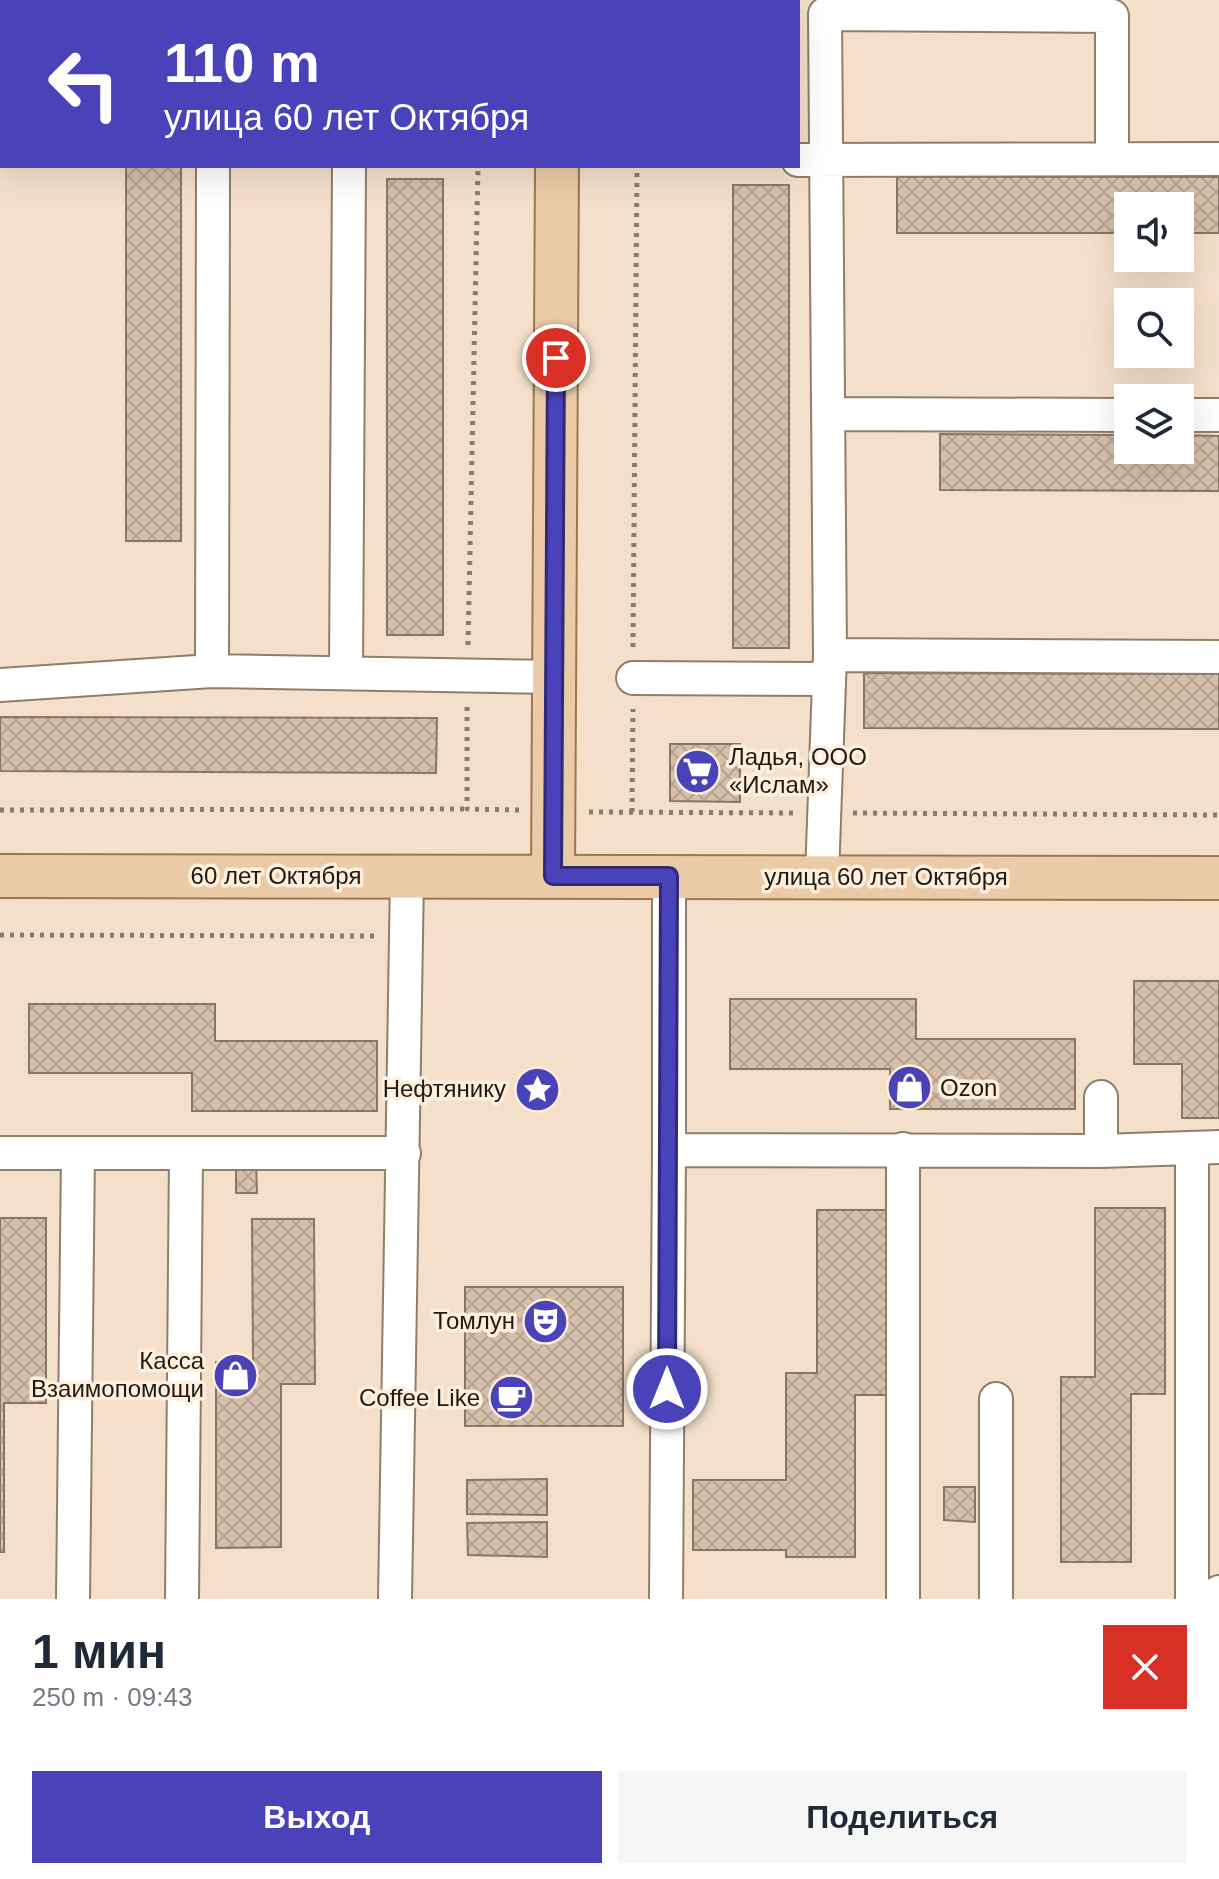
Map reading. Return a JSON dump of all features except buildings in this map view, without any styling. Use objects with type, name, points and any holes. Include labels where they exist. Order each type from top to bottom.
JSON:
[{"type":"main road","points":[[553,876],[557,168]]},
{"type":"main road","name":"60 лет Октября","points":[[0,876],[553,876]]},
{"type":"main road","name":"улица 60 лет Октября","points":[[553,876],[1219,878]]},
{"type":"lane","points":[[822,876],[830,667],[830,414],[812,160],[825,14],[1112,16],[1112,159]]},
{"type":"lane","points":[[812,160],[1219,159]]},
{"type":"lane","points":[[212,671],[213,168]]},
{"type":"lane","points":[[346,672],[349,168]]},
{"type":"lane","points":[[830,414],[1114,415]]},
{"type":"lane","points":[[1194,415],[1219,415]]},
{"type":"lane","points":[[633,678],[830,667],[1219,657]]},
{"type":"lane","points":[[0,685],[212,671],[346,672],[467,678],[554,677]]},
{"type":"lane","points":[[395,1599],[407,876]]},
{"type":"lane","points":[[666,1599],[669,876]]},
{"type":"lane","points":[[1101,1097],[1101,1151]]},
{"type":"lane","points":[[669,1150],[1101,1151],[1205,1147],[1192,1599]]},
{"type":"lane","points":[[903,1149],[903,1599]]},
{"type":"lane","points":[[0,1153],[404,1153]]},
{"type":"lane","points":[[73,1599],[78,1153]]},
{"type":"lane","points":[[182,1599],[186,1153]]},
{"type":"lane","points":[[996,1399],[996,1599]]},
{"type":"lane","points":[[1207,1599],[1219,1592]]},
{"type":"path","points":[[467,809],[478,168]]},
{"type":"path","points":[[632,812],[637,168]]},
{"type":"path","points":[[0,810],[467,809],[1219,815]]},
{"type":"path","points":[[0,935],[406,936]]},
{"type":"place","name":"Ладья, ООО «Ислам»","points":[[698,771]]},
{"type":"place","name":"Ozon","points":[[909,1088]]},
{"type":"place","name":"Нефтянику","points":[[537,1089]]},
{"type":"place","name":"Томлун","points":[[546,1321]]},
{"type":"place","name":"Касса Взаимопомощи","points":[[235,1375]]},
{"type":"place","name":"Coffee Like","points":[[511,1398]]},
{"type":"route","points":[[556,358],[553,876],[669,876],[667,1389]]}]
